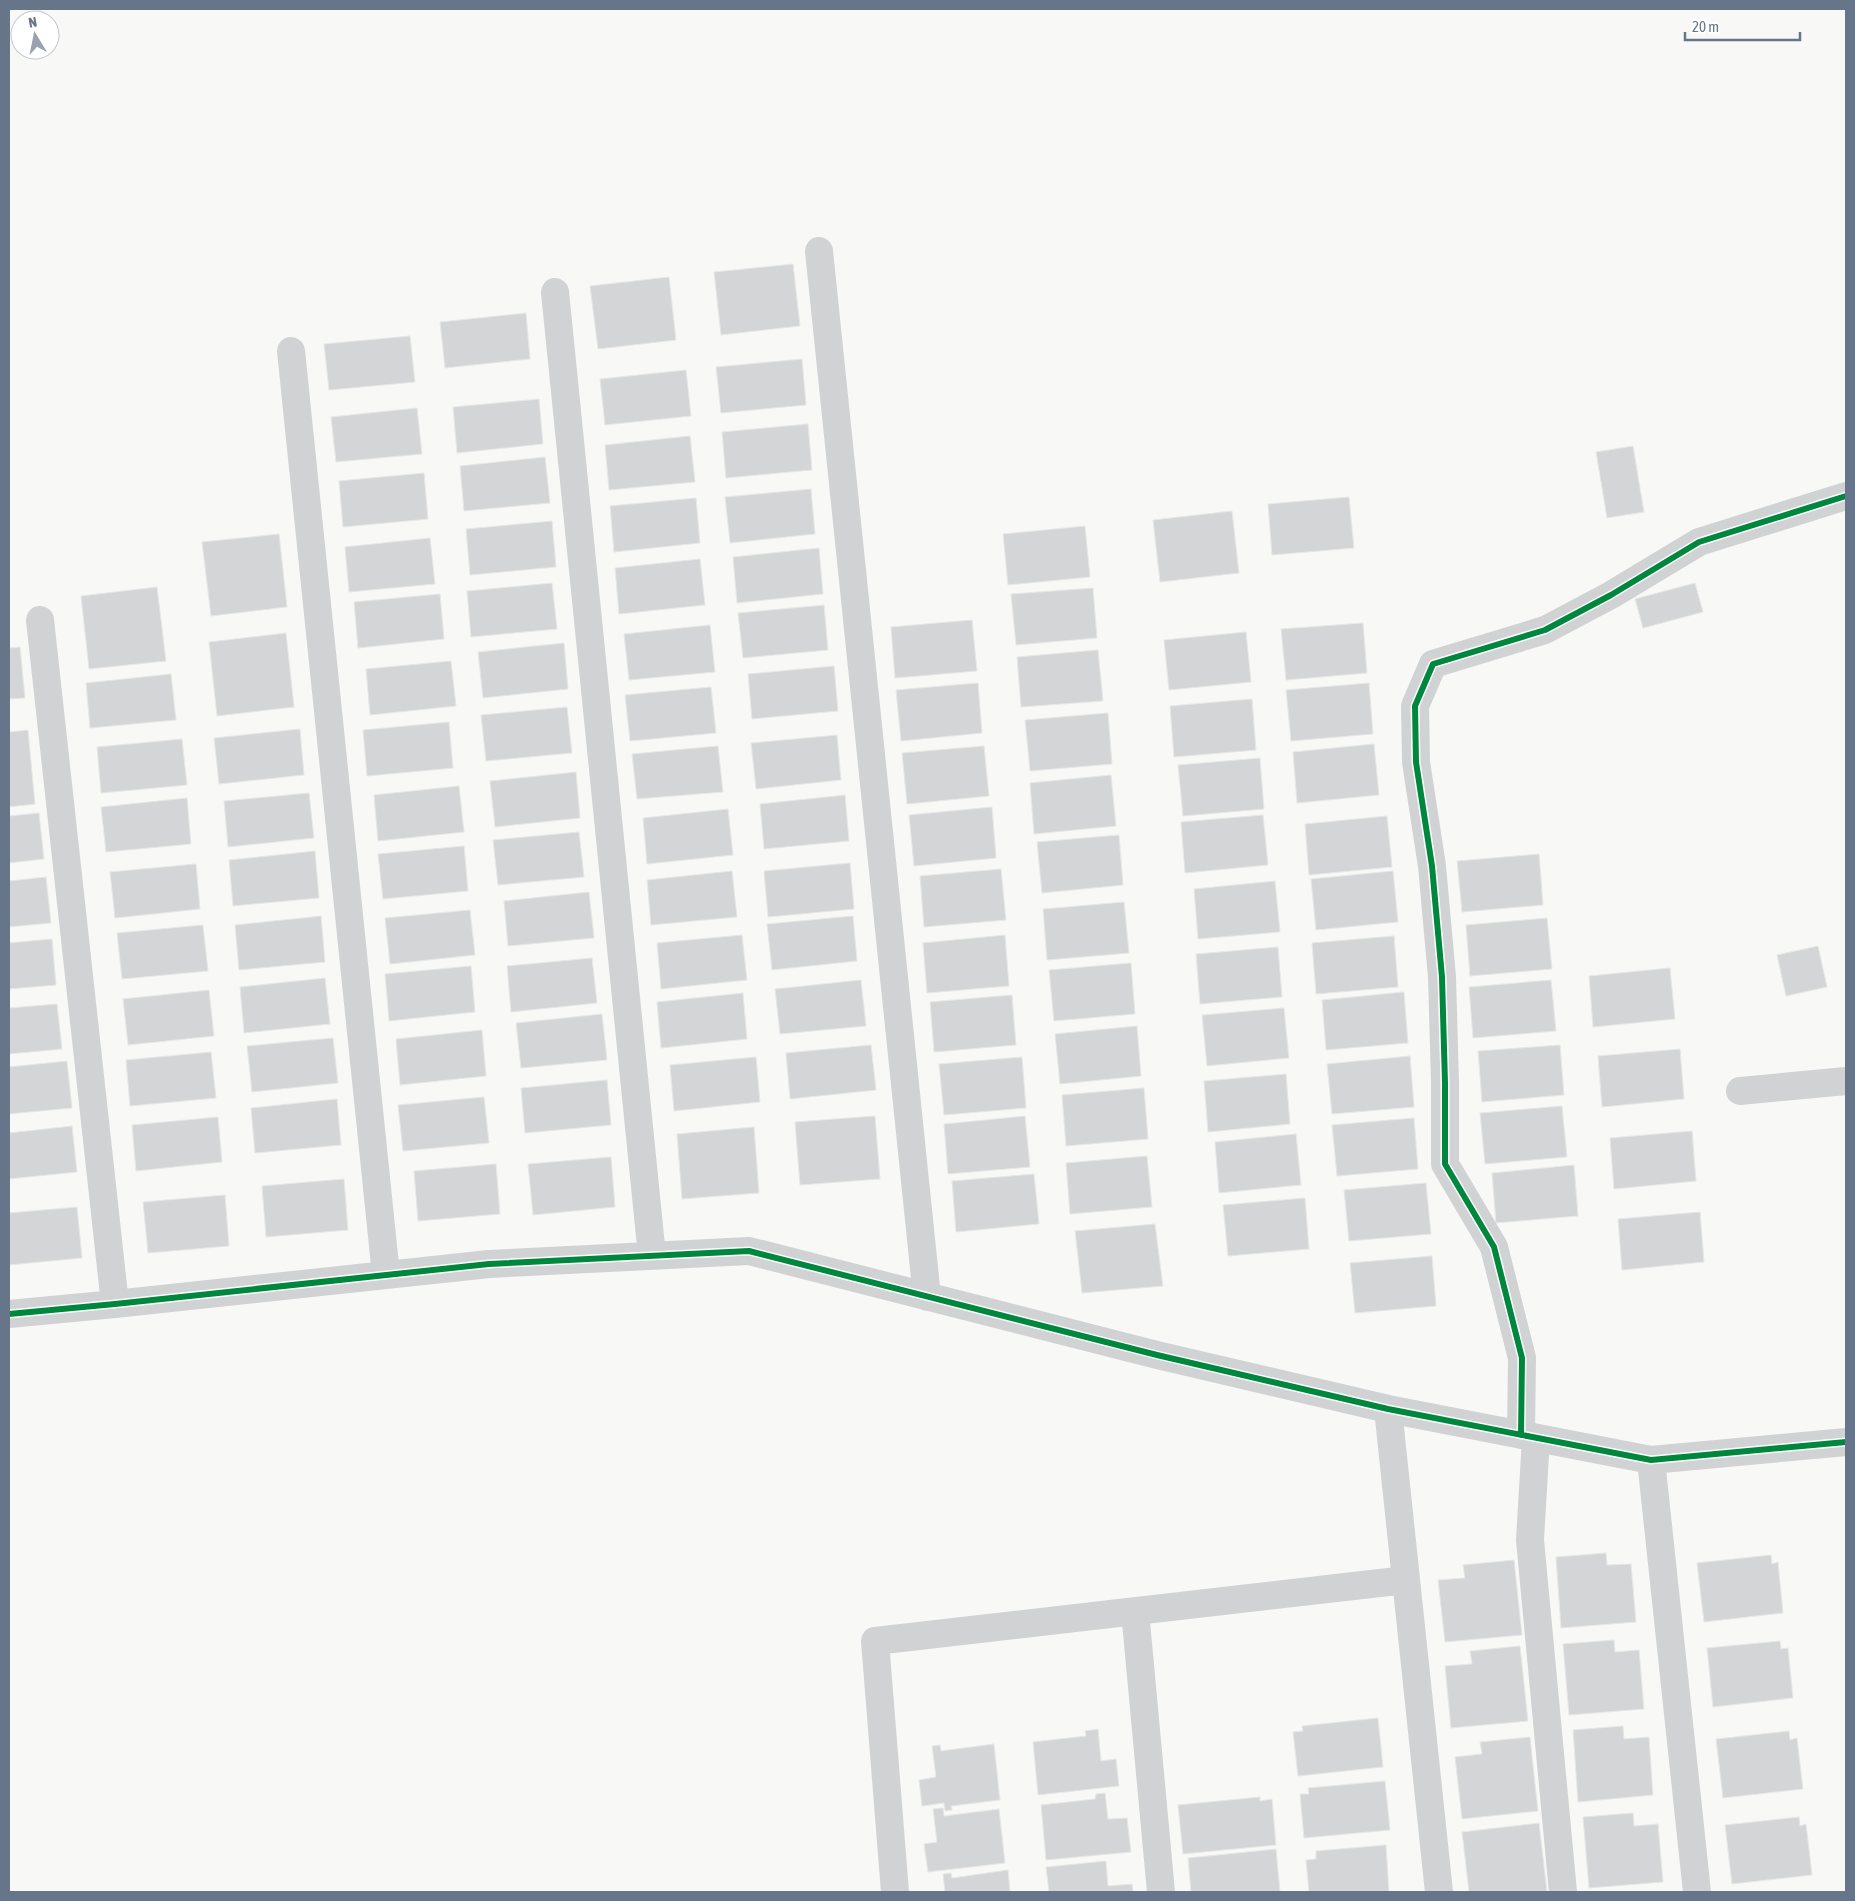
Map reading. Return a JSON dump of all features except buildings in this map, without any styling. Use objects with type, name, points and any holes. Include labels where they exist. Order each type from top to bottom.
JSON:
[{"type":"street","points":[[819,251],[927,1297]]},
{"type":"street","points":[[555,292],[652,1256]]},
{"type":"street","points":[[291,352],[386,1275]]},
{"type":"street","points":[[1563,1892],[1530,1540],[1529,1436],[1522,1358],[1494,1247],[1445,1164],[1442,977],[1432,866],[1416,762],[1415,706],[1433,664],[1545,630],[1611,596],[1698,542],[1846,496]]},
{"type":"street","points":[[40,620],[115,1304]]},
{"type":"street","points":[[1740,1091],[1846,1081]]},
{"type":"street","points":[[9,1314],[489,1264],[749,1251],[1157,1355],[1388,1409],[1651,1460],[1846,1442]]},
{"type":"street","points":[[1388,1409],[1439,1892]]},
{"type":"street","points":[[1651,1460],[1697,1892]]},
{"type":"street","points":[[895,1892],[875,1641],[1406,1580]]},
{"type":"street","points":[[1135,1611],[1161,1892]]},
{"type":"cycle path","points":[[1521,1435],[1522,1358],[1494,1247],[1445,1164],[1442,977],[1432,866],[1416,762],[1415,706],[1433,664],[1545,630],[1611,595],[1699,542],[1846,496]]},
{"type":"cycle path","points":[[9,1314],[489,1264],[749,1251],[1157,1355],[1388,1409],[1651,1460],[1846,1442]]}]
